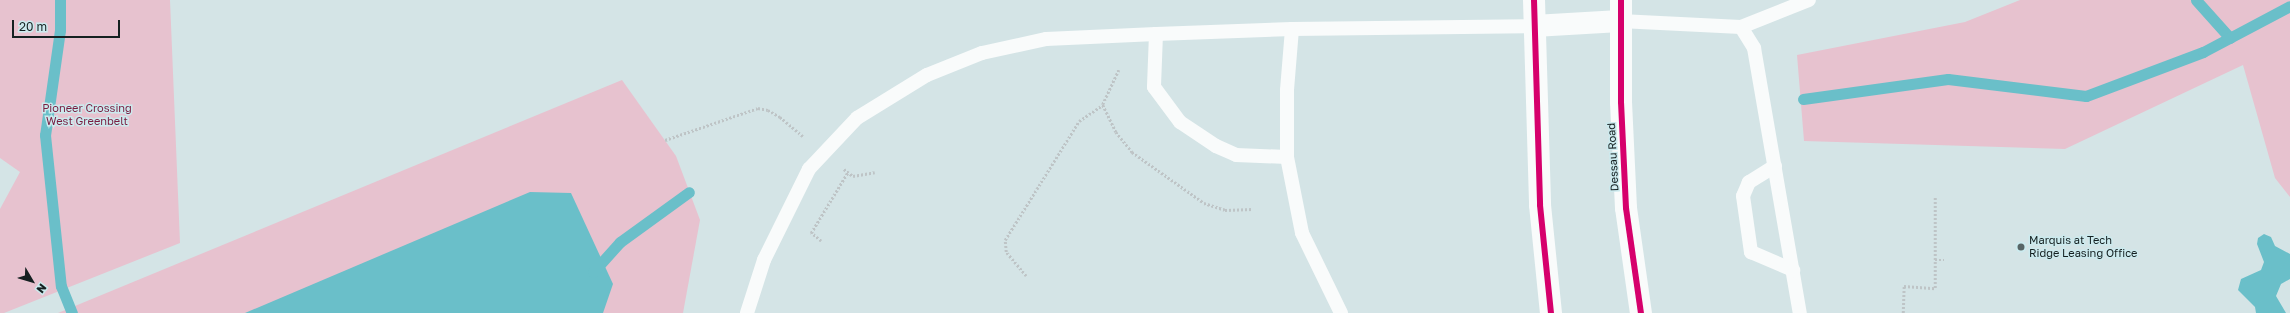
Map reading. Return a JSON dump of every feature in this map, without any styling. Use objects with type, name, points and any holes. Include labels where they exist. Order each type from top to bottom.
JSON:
[{"type":"main road","points":[[1534,0],[1540,205],[1552,313]]},
{"type":"main road","points":[[1534,26],[1621,10]]},
{"type":"main road","name":"Dessau Road","points":[[1621,10],[1626,208],[1641,313]]},
{"type":"lane","points":[[1621,10],[1741,27],[1809,0]]},
{"type":"lane","points":[[747,313],[764,260],[809,169],[857,118],[928,75],[982,54],[1046,39],[1292,29],[1534,26]]},
{"type":"lane","points":[[1741,27],[1754,48],[1800,313]]},
{"type":"lane","points":[[1292,29],[1287,90],[1287,157],[1302,233],[1342,313]]},
{"type":"lane","points":[[1156,34],[1154,87],[1180,122],[1216,146],[1236,155],[1287,157]]},
{"type":"lane","points":[[1774,166],[1748,182],[1743,196],[1752,252],[1792,270]]},
{"type":"path","points":[[1026,276],[1006,252],[1005,240],[1079,122],[1103,105],[1118,70]]},
{"type":"path","points":[[1103,105],[1116,132],[1132,152],[1183,190],[1204,203],[1225,210],[1253,209]]},
{"type":"path","points":[[665,140],[758,108],[768,110],[780,117],[810,141]]},
{"type":"path","points":[[842,168],[853,176],[875,172]]},
{"type":"path","points":[[822,241],[811,233],[848,172]]},
{"type":"path","points":[[1904,313],[1904,286],[1935,288],[1935,196]]},
{"type":"path","points":[[1935,260],[1944,260]]},
{"type":"green space","name":"Pioneer Crossing West Greenbelt","points":[[0,0],[170,0],[180,243],[4,313],[0,313],[0,209],[20,172],[0,158]]},
{"type":"green space","points":[[2020,0],[2290,0],[2290,197],[2275,178],[2243,65],[2065,149],[1804,141],[1797,55],[1965,22]]},
{"type":"green space","points":[[622,80],[676,156],[700,220],[683,313],[58,313]]},
{"type":"water","points":[[530,192],[571,193],[613,284],[603,313],[245,313]]},
{"type":"water","points":[[2264,234],[2271,237],[2275,246],[2290,254],[2290,279],[2281,284],[2276,296],[2286,313],[2256,313],[2255,307],[2238,290],[2241,279],[2261,270],[2264,262],[2257,244],[2258,238]]},
{"type":"waterway","points":[[60,0],[60,30],[45,135],[61,286],[72,313]]},
{"type":"waterway","points":[[2196,0],[2230,38]]},
{"type":"waterway","points":[[1803,99],[1948,79],[2086,96],[2203,52],[2290,6]]},
{"type":"waterway","points":[[593,272],[620,242],[689,192]]},
{"type":"cycle path","points":[[1534,0],[1540,205],[1551,313]]},
{"type":"cycle path","points":[[1621,0],[1621,102],[1626,208],[1641,313]]},
{"type":"place","name":"Marquis at Tech Ridge Leasing Office","points":[[2021,247]]}]
